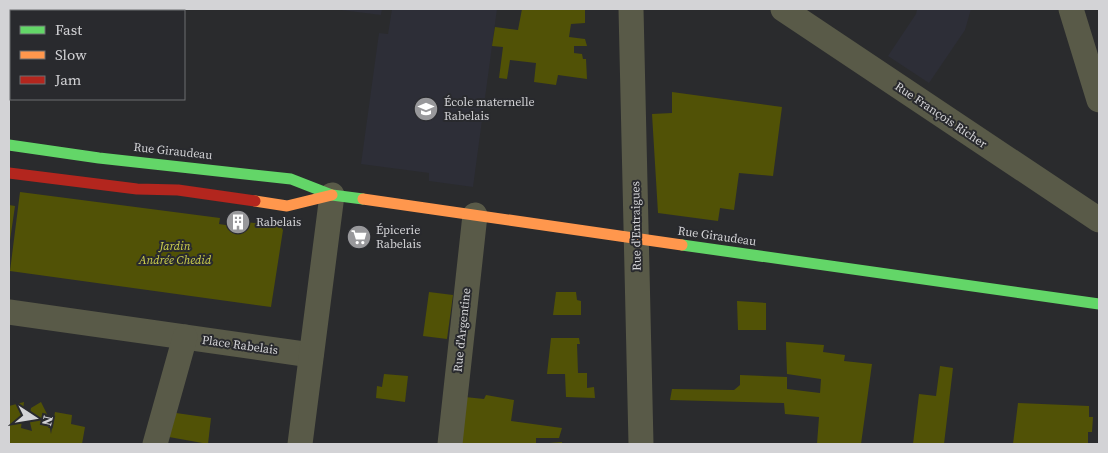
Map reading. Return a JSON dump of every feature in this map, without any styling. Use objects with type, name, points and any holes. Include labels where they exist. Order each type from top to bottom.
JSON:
[{"type":"street","name":"Rue d'Entraigues","points":[[630,9],[641,444]]},
{"type":"street","name":"Rue François Richer","points":[[783,9],[1099,220]]},
{"type":"street","points":[[1071,9],[1099,100]]},
{"type":"street","name":"Rue Giraudeau","points":[[9,145],[291,179],[332,195],[1099,304]]},
{"type":"street","name":"Rue Giraudeau","points":[[9,173],[137,189],[178,190],[288,206],[332,195]]},
{"type":"street","points":[[300,444],[332,195]]},
{"type":"street","name":"Rue d'Argentine","points":[[450,444],[475,215]]},
{"type":"street","name":"Place Rabelais","points":[[9,312],[311,355]]},
{"type":"street","points":[[155,444],[185,337]]},
{"type":"shaded area","points":[[333,9],[382,9],[381,15]]},
{"type":"shaded area","name":"École maternelle Rabelais","points":[[392,9],[497,9],[473,187],[429,181],[429,173],[361,164],[379,33],[388,34]]},
{"type":"shaded area","points":[[917,9],[971,9],[965,30],[929,83],[888,56],[916,14]]},
{"type":"green space","points":[[522,9],[585,9],[585,23],[571,24],[569,37],[585,39],[587,46],[574,46],[574,53],[582,54],[583,59],[586,59],[587,79],[558,75],[556,85],[534,82],[536,63],[510,60],[507,79],[499,78],[503,47],[492,46],[495,27],[518,30]]},
{"type":"green space","points":[[672,92],[782,107],[773,176],[739,173],[734,210],[720,208],[718,221],[658,213],[652,114],[672,113]]},
{"type":"green space","name":"Jardin Andrée Chedid","points":[[20,192],[220,218],[219,224],[245,228],[246,222],[280,226],[283,230],[271,307],[10,271]]},
{"type":"green space","points":[[9,205],[15,206],[9,247]]},
{"type":"green space","points":[[429,292],[453,295],[447,339],[423,336]]},
{"type":"green space","points":[[556,292],[576,292],[577,300],[581,301],[581,315],[553,315]]},
{"type":"green space","points":[[737,301],[766,303],[766,330],[738,330]]},
{"type":"green space","points":[[551,338],[579,338],[580,344],[577,344],[578,373],[587,373],[587,388],[594,387],[595,398],[566,397],[565,374],[547,374]]},
{"type":"green space","points":[[786,342],[824,345],[823,352],[845,355],[844,361],[872,364],[861,444],[817,444],[819,417],[785,414],[784,403],[670,400],[672,389],[734,390],[740,385],[740,375],[787,377],[787,389],[820,393],[821,379],[787,374]]},
{"type":"green space","points":[[940,366],[953,368],[944,444],[913,444],[919,394],[936,396]]},
{"type":"green space","points":[[384,374],[408,376],[405,402],[376,398],[377,386],[382,387]]},
{"type":"green space","points":[[486,395],[514,400],[511,421],[562,428],[559,438],[536,438],[536,444],[460,444],[465,397],[484,399]]},
{"type":"green space","points":[[24,402],[21,428],[32,431],[29,418],[31,408],[41,402],[47,414],[51,434],[55,412],[72,415],[71,424],[85,427],[82,444],[9,444],[9,406]]},
{"type":"green space","points":[[1018,403],[1089,406],[1089,417],[1093,417],[1092,432],[1088,432],[1088,444],[1013,444]]},
{"type":"green space","points":[[176,413],[211,418],[208,444],[169,437]]},
{"type":"green space","points":[[562,442],[562,444],[536,444]]},
{"type":"traffic: fast","points":[[9,145],[99,158],[291,179],[332,195],[363,199]]},
{"type":"traffic: fast","points":[[682,245],[1099,304]]},
{"type":"traffic: slow","points":[[255,201],[287,206],[332,195]]},
{"type":"traffic: slow","points":[[363,199],[682,245]]},
{"type":"traffic: jam","points":[[9,173],[137,189],[178,190],[255,201]]},
{"type":"place","name":"École maternelle Rabelais","points":[[426,109]]},
{"type":"place","name":"Rabelais","points":[[238,222]]},
{"type":"place","name":"Épicerie Rabelais","points":[[359,237]]}]
